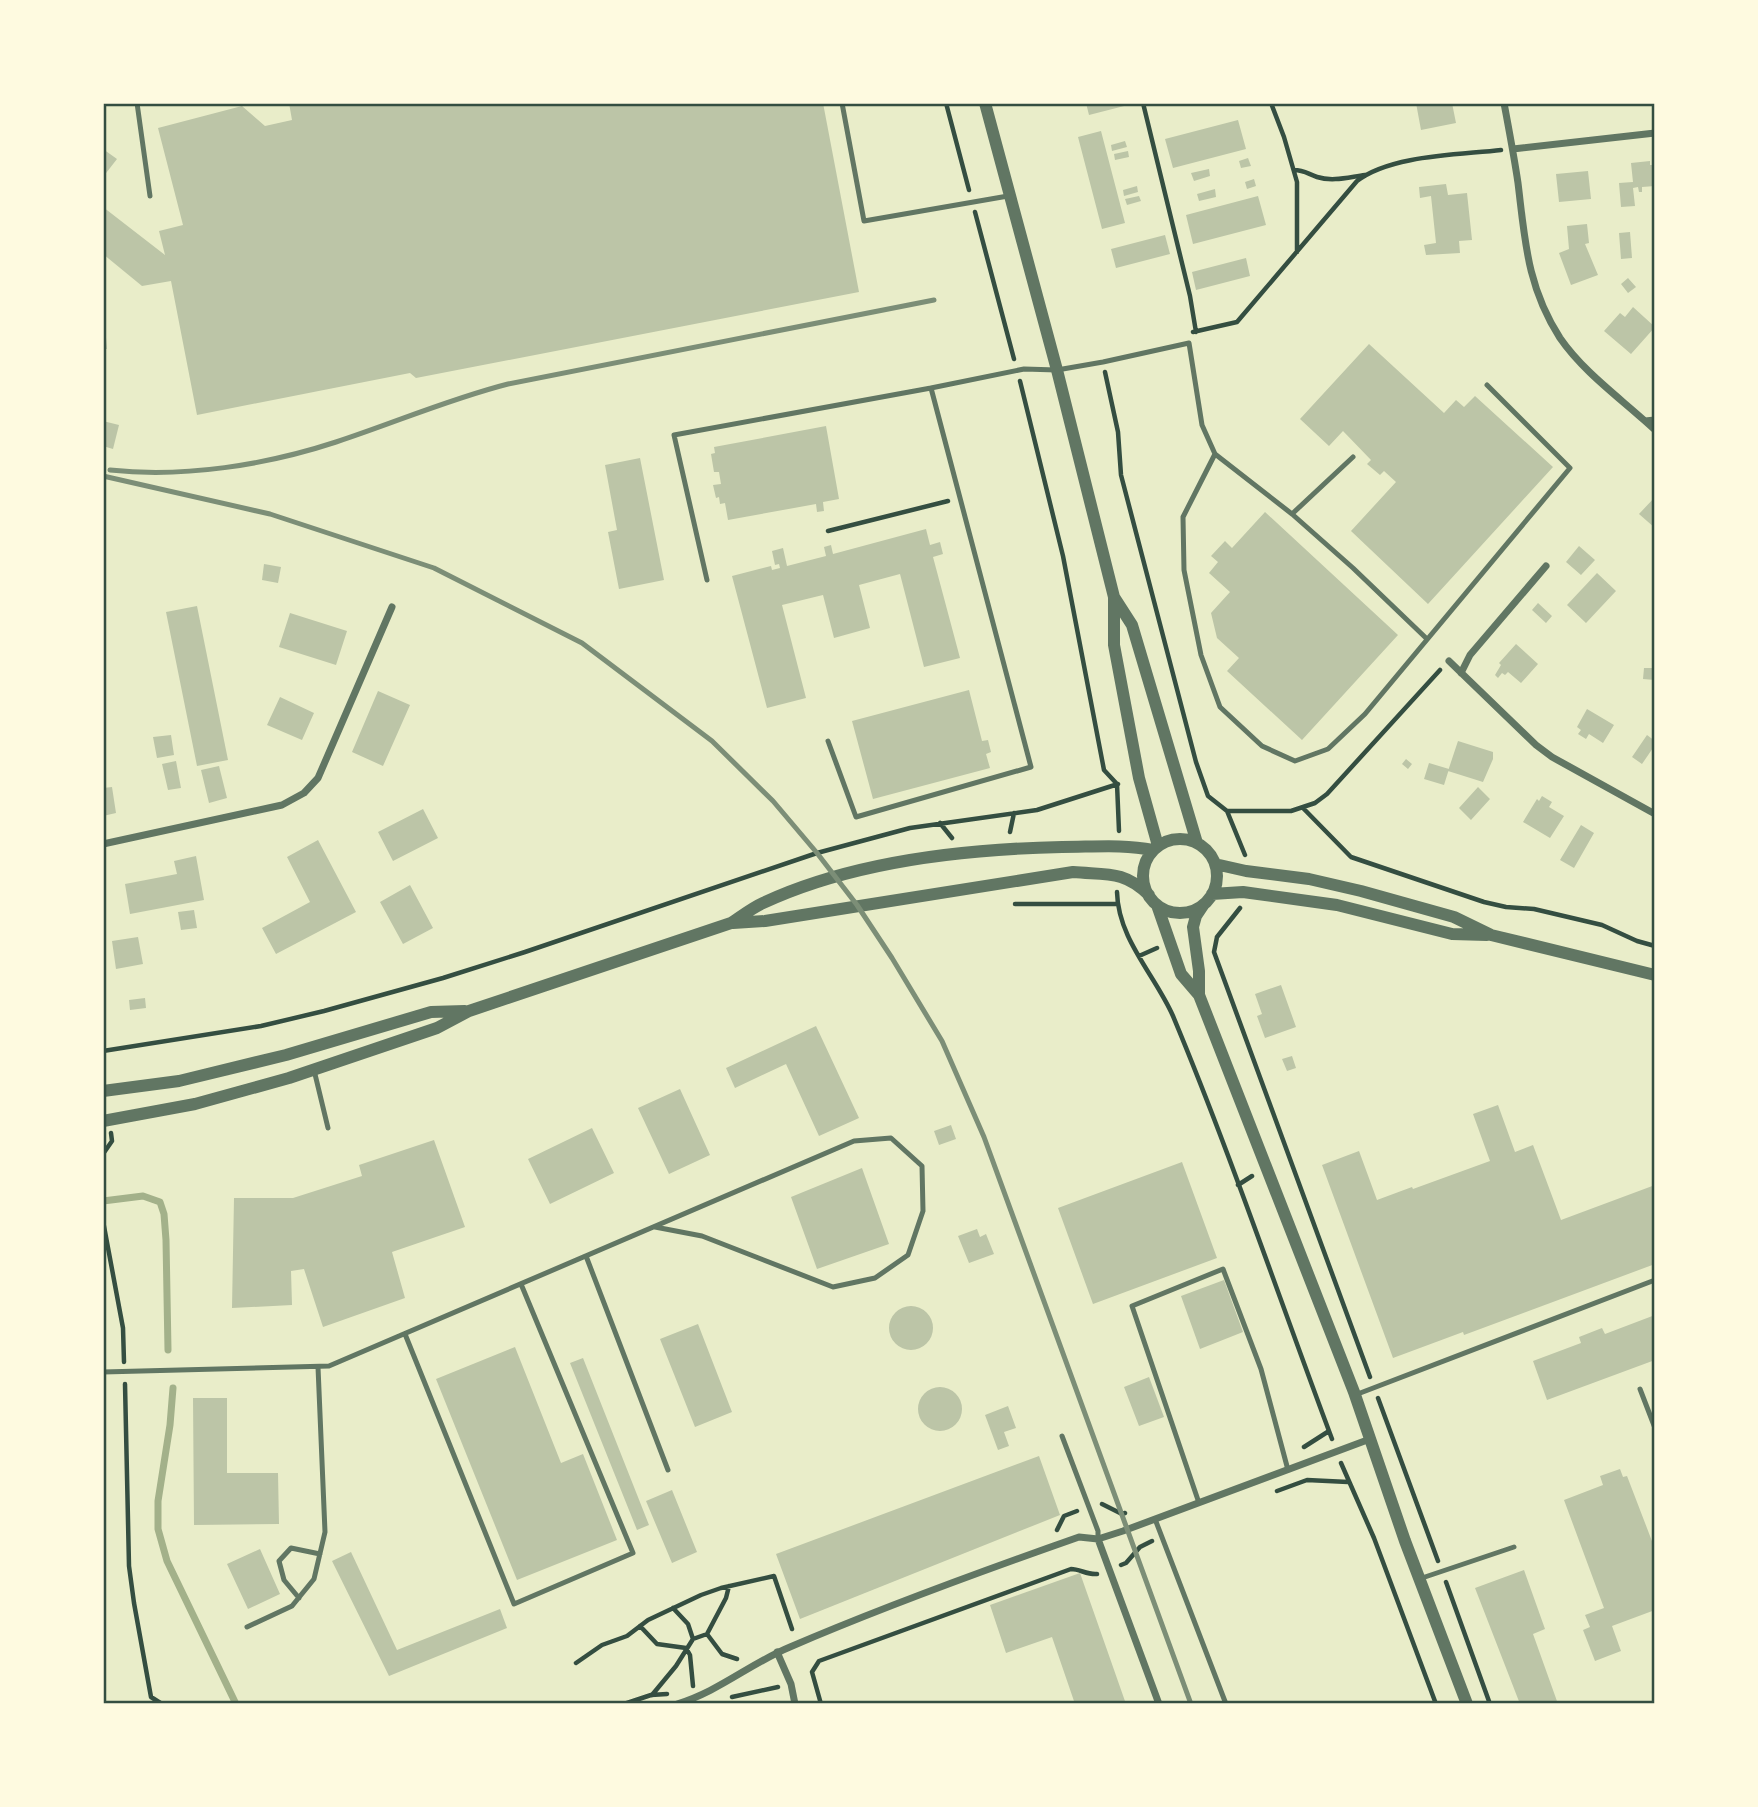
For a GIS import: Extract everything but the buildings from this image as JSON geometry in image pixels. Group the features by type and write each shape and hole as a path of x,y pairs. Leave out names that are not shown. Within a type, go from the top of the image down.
{"street":[{"path":"985,103 1057,370 1114,597 1114,645 1139,778 1156,848 1144,867 1145,886 1153,900 1181,974 1199,995 1355,1395 1419,1579 1467,1704"},
{"path":"1504,103 1513,149 1523,237 1537,290 1549,318 1578,360 1655,430"},
{"path":"1513,149 1655,133"},
{"path":"1645,421 1655,420"},
{"path":"1461,673 1470,655 1546,566"},
{"path":"1114,597 1132,625 1181,797 1197,843"},
{"path":"103,844 282,805 304,793 318,778 392,607"},
{"path":"1449,661 1536,745 1552,757 1655,814"},
{"path":"103,1121 195,1104 314,1070 437,1028 469,1011 731,923 762,903 822,880 881,866 977,852 1024,848 1156,848 1177,839 1197,843 1208,852 1215,864 1217,878 1208,899 1196,916 1193,927 1199,971 1199,995"},
{"path":"1215,864 1308,879 1361,891 1454,917 1491,935 1655,975"},
{"path":"731,923 765,921 1073,872 1124,876 1137,883 1153,900 1169,911 1181,913 1194,910 1208,899 1243,892 1337,905 1452,934 1491,935"},
{"path":"103,1091 179,1081 286,1055 431,1013 469,1011"},
{"path":"677,1704 696,1698 778,1652 867,1615 1079,1537 1098,1539 1370,1439"},
{"path":"1098,1539 1159,1704"},
{"path":"778,1652 791,1684 795,1704"}],"lane":[{"path":"137,103 150,196"},
{"path":"842,103 864,221 1010,195"},
{"path":"706,580 674,435 1017,371 1057,370 1103,362 1189,343 1202,425 1215,454 1292,514 1427,639"},
{"path":"1215,454 1183,517 1184,570 1201,654 1220,707 1262,746 1295,761 1328,749 1365,714 1570,468 1487,385"},
{"path":"828,741 856,817 1031,767 931,388"},
{"path":"1292,514 1353,457"},
{"path":"314,1070 328,1128"},
{"path":"103,1372 329,1367 854,1141 891,1138 922,1167 923,1210 908,1255 876,1278 833,1287 702,1236 655,1227"},
{"path":"586,1256 668,1470"},
{"path":"1199,1503 1132,1306 1223,1269 1261,1369 1288,1470"},
{"path":"1355,1395 1655,1280"},
{"path":"405,1334 513,1604 633,1553 521,1284"},
{"path":"247,1627 292,1606 314,1579 325,1532 318,1367"},
{"path":"1640,1389 1655,1428"},
{"path":"1062,1436 1098,1531 1098,1539"},
{"path":"1155,1519 1226,1704"},
{"path":"1419,1579 1514,1547"},
{"path":"299,1598 284,1580 279,1561 290,1548 320,1554"}],"path":[{"path":"946,103 1063,556 1104,770 1117,784 1119,829"},
{"path":"1143,103 1191,296 1196,332"},
{"path":"1271,103 1294,170 1298,203 1297,252"},
{"path":"1294,170 1304,170 1317,177 1335,179 1366,174 1399,162 1513,149"},
{"path":"1182,335 1237,322 1357,181 1366,174"},
{"path":"1103,362 1118,432 1121,475 1196,762 1208,796 1227,811 1244,849 1246,864"},
{"path":"828,531 959,498"},
{"path":"1227,811 1291,811 1303,808 1327,794 1449,661"},
{"path":"103,1051 261,1026 381,996 525,952 817,853 940,822 1037,810 1124,782"},
{"path":"1303,808 1351,857 1497,906 1534,909 1602,925 1655,946"},
{"path":"1010,832 1014,813"},
{"path":"940,822 953,839"},
{"path":"1117,895 1118,914 1164,997 1193,1066 1336,1452 1374,1538 1436,1704"},
{"path":"1015,904 1118,904"},
{"path":"1242,906 1217,937 1214,952 1490,1704"},
{"path":"1206,940 1217,937"},
{"path":"1139,956 1161,947"},
{"path":"103,1154 112,1141 111,1132"},
{"path":"103,1221 106,1251 123,1328 124,1357"},
{"path":"125,1389 129,1566 151,1697 148,1704"},
{"path":"1271,1494 1307,1480 1348,1482"},
{"path":"821,1704 812,1672 819,1661 1071,1569 1089,1574 1110,1570 1126,1563 1140,1547 1162,1536"},
{"path":"576,1663 602,1645 627,1636 640,1626 701,1595 774,1576 792,1629"},
{"path":"651,1695 676,1666 693,1639 707,1634 726,1598 729,1586"},
{"path":"673,1608 688,1624 693,1639"},
{"path":"640,1626 657,1644 686,1648 690,1654 693,1687"},
{"path":"707,1634 722,1654 737,1659"},
{"path":"725,1700 756,1690 813,1679"},
{"path":"151,1697 162,1704"}],"waterway":[{"path":"103,1201 143,1196 160,1202 166,1240 168,1350"},
{"path":"173,1388 158,1501 158,1529 167,1561 236,1704"}],"railway":[{"path":"110,470 196,471 253,463 336,442 508,384 934,300"},
{"path":"103,476 270,514 434,568 582,643 712,741 773,801 857,905 942,1041 984,1137 1191,1704"}]}
